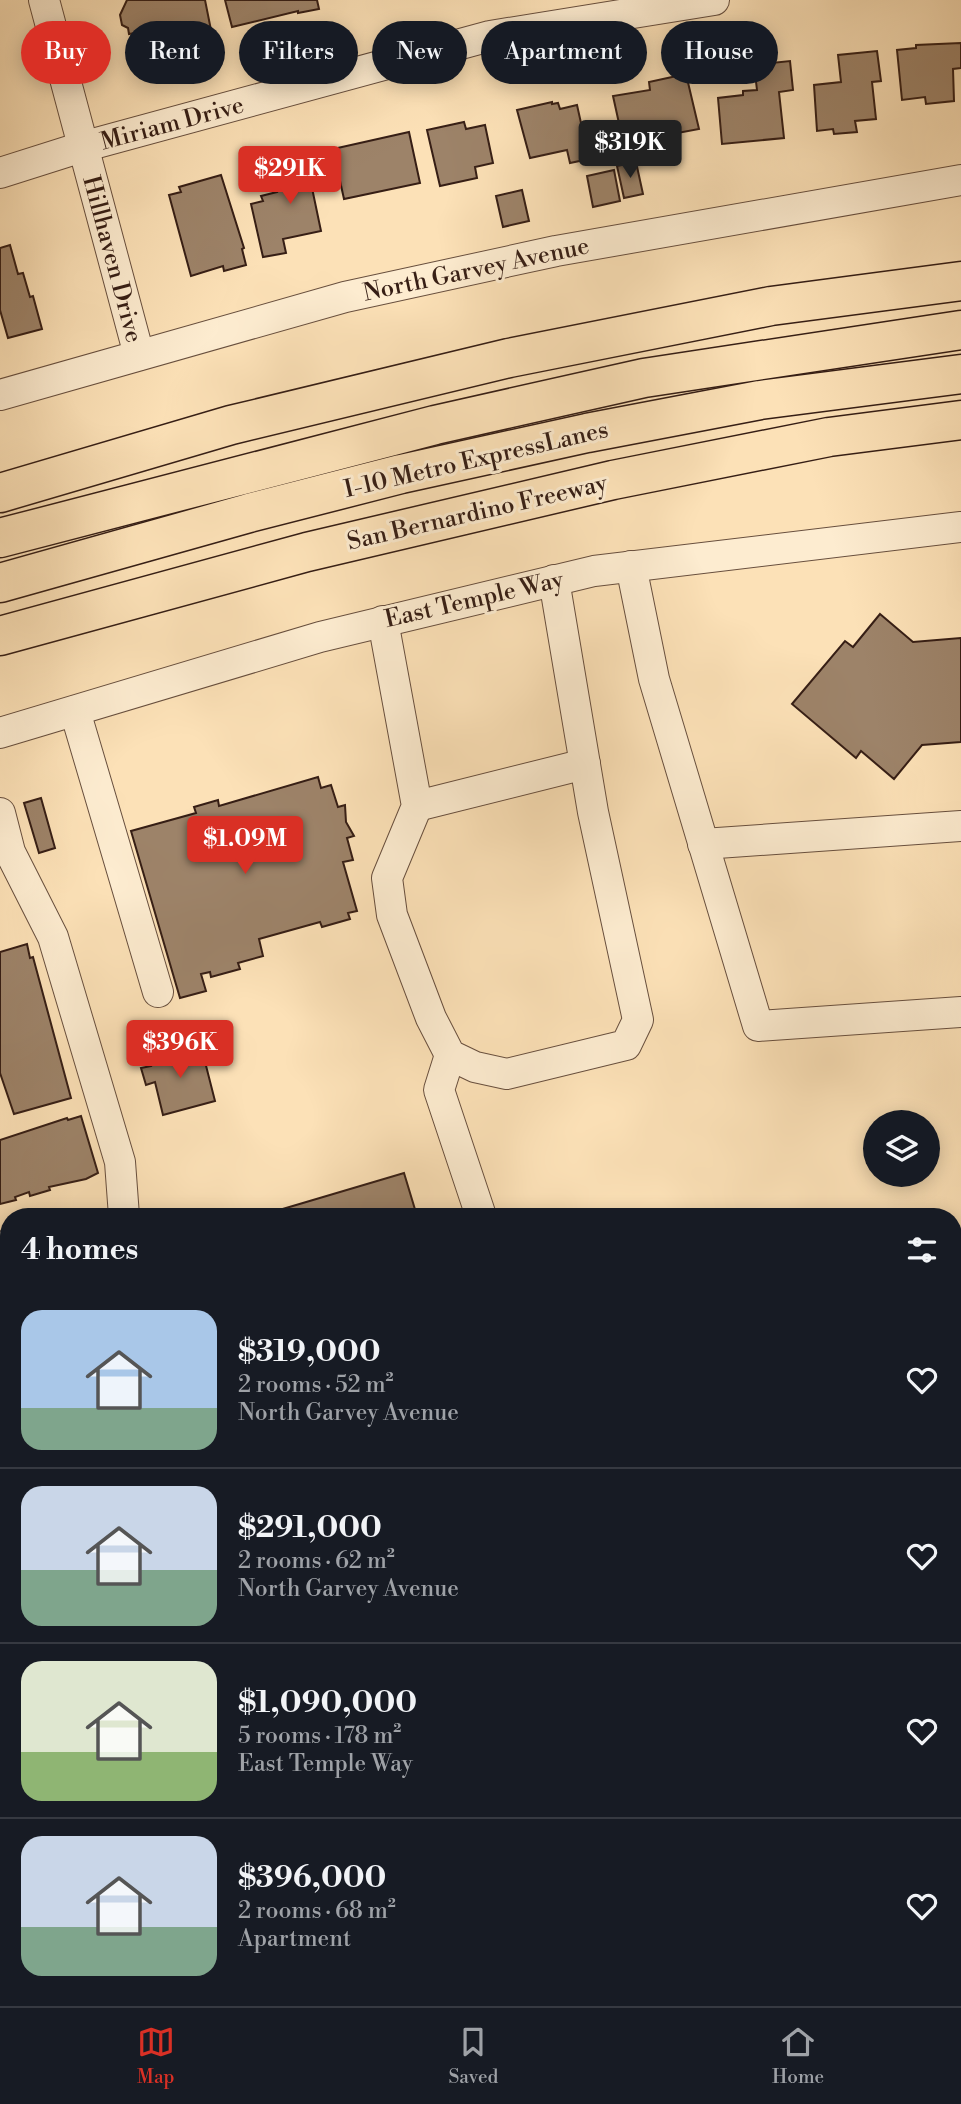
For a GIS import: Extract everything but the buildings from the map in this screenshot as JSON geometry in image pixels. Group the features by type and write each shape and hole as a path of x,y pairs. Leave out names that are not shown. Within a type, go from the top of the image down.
{"highway":[{"path":"0,493 231,425 509,358 771,306 961,281"},
{"name":"I-10 Metro ExpressLanes","path":"0,538 435,425 644,378 961,330"},
{"name":"I-10 Metro ExpressLanes","path":"0,583 274,506 401,474 534,445 697,410 961,374"},
{"name":"San Bernardino Freeway","path":"0,636 307,552 613,480 829,437 961,421"},
{"path":"829,437 961,436"}],"street":[{"name":"Hillhaven Drive","path":"44,0 139,355"},
{"name":"Miriam Drive","path":"0,173 82,147 490,36 714,0"},
{"name":"North Garvey Avenue","path":"0,395 345,297 556,251 961,180"},
{"name":"East Temple Way","path":"0,733 320,637 594,571 961,527"},
{"path":"631,566 654,679 758,1026 961,1012"},
{"path":"383,621 417,806 387,878 392,915 430,1018 450,1055 475,1068 507,1074 626,1045 638,1020 585,764 554,580"},
{"path":"75,710 158,992"},
{"path":"417,806 585,764"},
{"path":"0,813 10,852 53,937 120,1162 122,1208"},
{"path":"701,835 961,826"},
{"path":"450,1055 439,1090 478,1208"}]}
